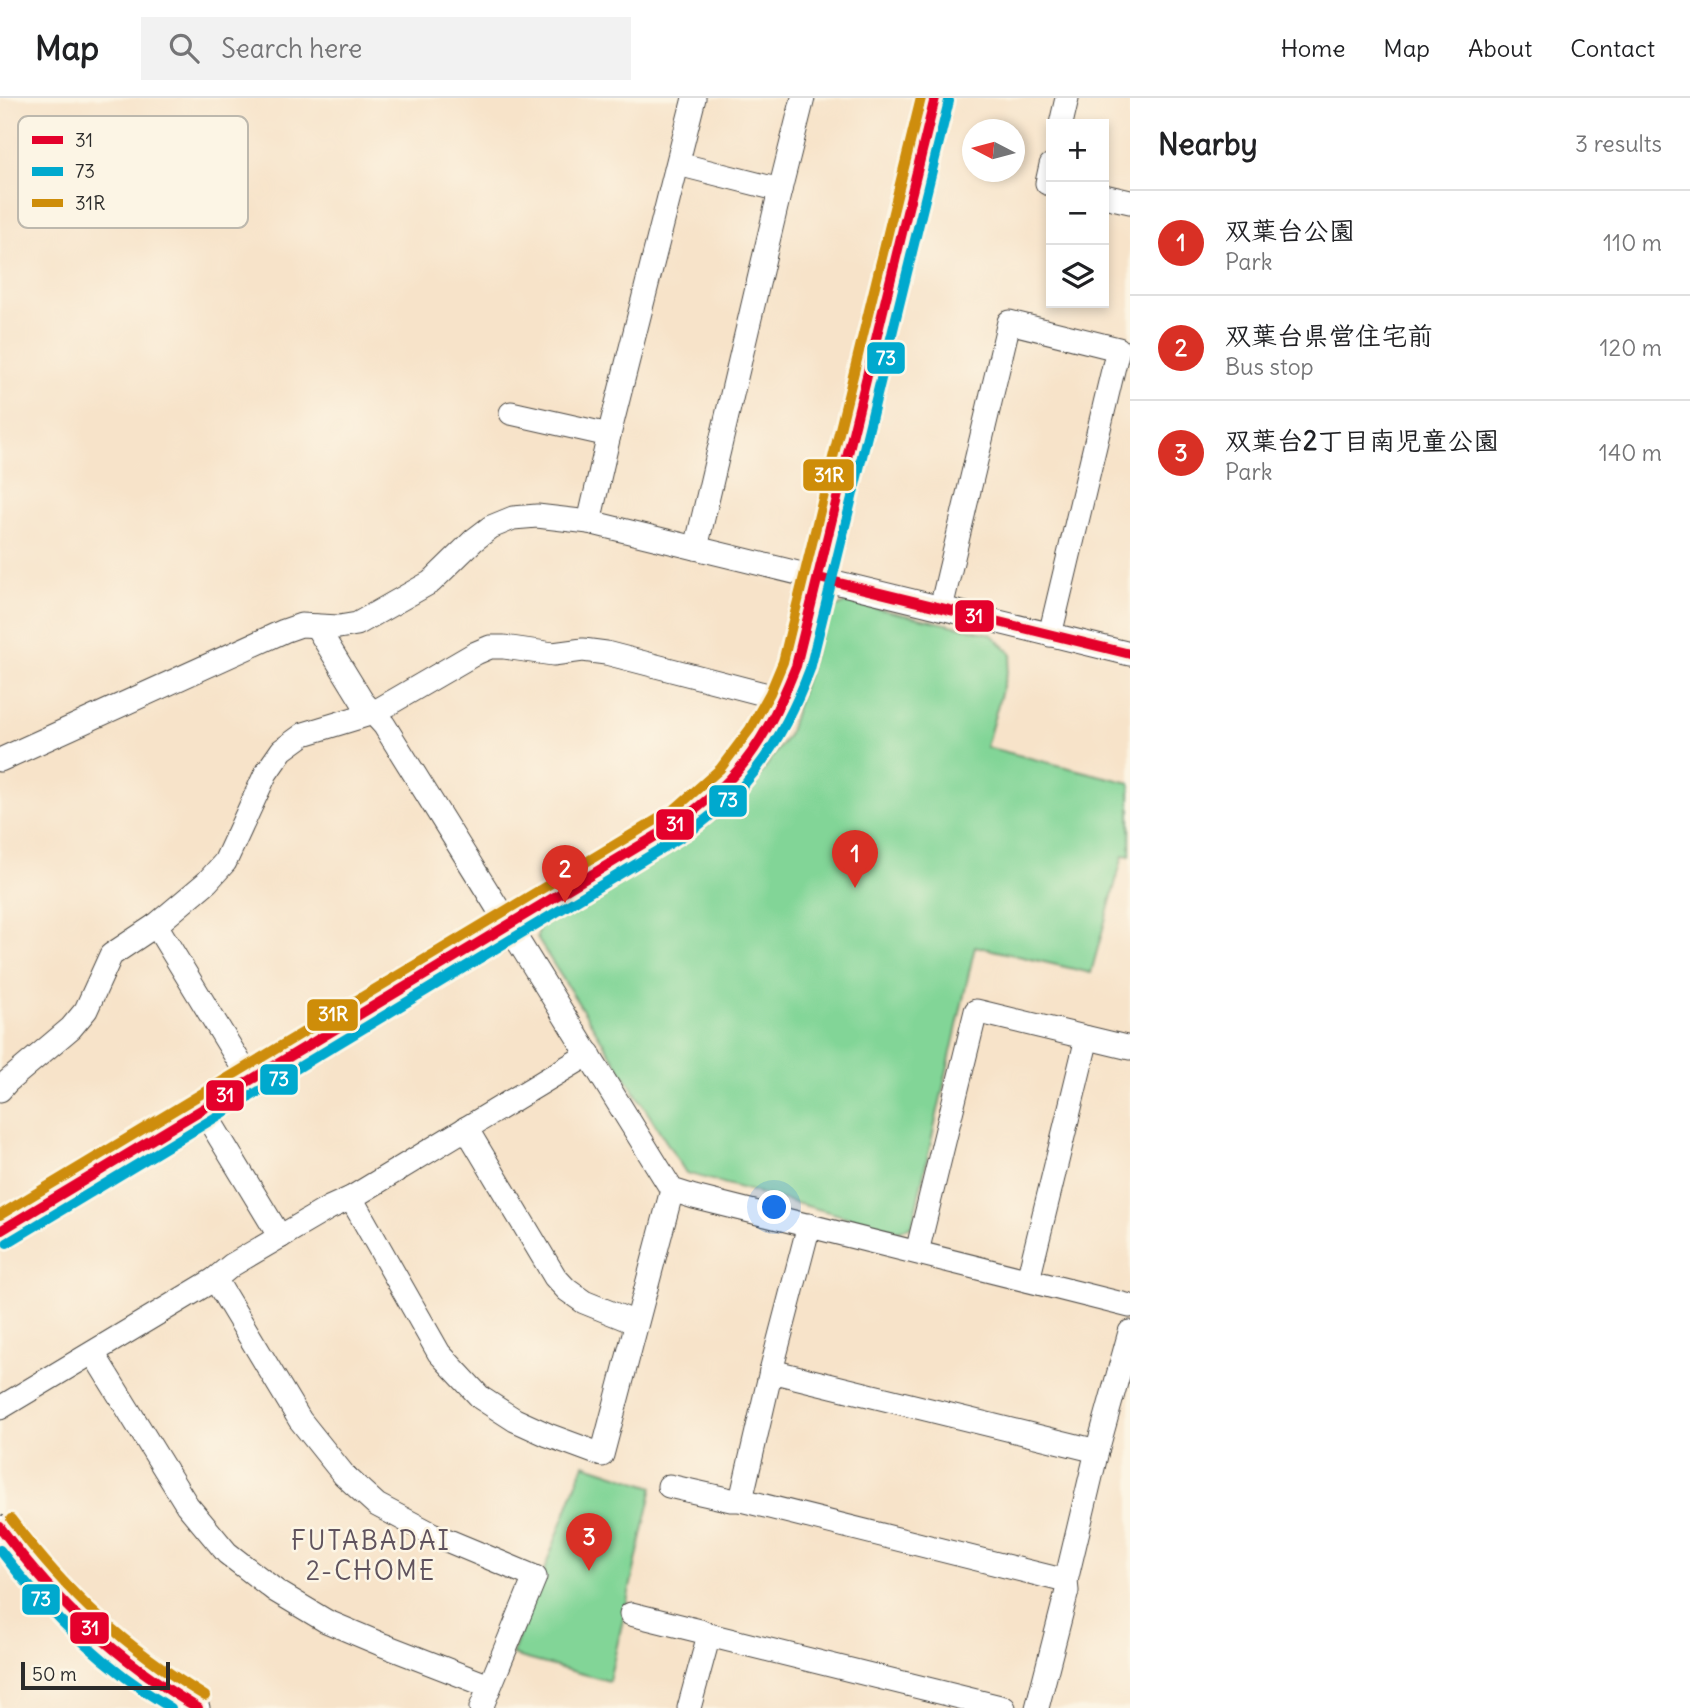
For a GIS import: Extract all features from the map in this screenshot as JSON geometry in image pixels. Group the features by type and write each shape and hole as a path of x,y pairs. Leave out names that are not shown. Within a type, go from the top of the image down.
{"street":[{"path":"589,522 694,98"},
{"path":"696,548 803,98"},
{"path":"0,1231 684,819 730,779 762,737 783,699 796,666 935,98"},
{"path":"1062,119 1067,98"},
{"path":"678,164 780,190"},
{"path":"1109,197 1130,202"},
{"path":"941,608 1009,322 1124,348 1051,635"},
{"path":"511,413 609,435"},
{"path":"0,760 284,631 301,625 357,624 431,582 474,540 491,527 513,518 537,516 589,522 1130,654"},
{"path":"316,626 362,701 384,725 671,1190 1130,1306"},
{"path":"0,1090 71,1028 86,1010 111,955 156,925 207,882 225,862 266,773 282,750 304,734 373,713 490,647 553,654 583,650 606,653 783,699"},
{"path":"156,925 251,1081"},
{"path":"917,1252 976,1011 1130,1048"},
{"path":"1028,1280 1087,1038"},
{"path":"0,1408 215,1279 232,1265 351,1198 589,1054"},
{"path":"203,1110 280,1237"},
{"path":"466,1128 555,1277 584,1302 636,1323"},
{"path":"351,1198 439,1353 481,1398 514,1420 602,1455 671,1190"},
{"path":"741,1500 809,1225"},
{"path":"215,1279 300,1420 344,1475 377,1505 432,1534 535,1577 481,1708"},
{"path":"1037,1708 1067,1591 1066,1581 1097,1451 1130,1332"},
{"path":"93,1353 187,1505 227,1553 276,1591 326,1620 489,1686"},
{"path":"771,1371 1097,1451"},
{"path":"668,1486 741,1500 1066,1581"},
{"path":"0,1527 23,1559 62,1604 101,1640 166,1690 198,1708"},
{"path":"631,1614 1004,1708"},
{"path":"690,1708 709,1635"}],"green space":[{"path":"847,602 991,634 1012,654 986,747 1130,783 1130,856 1123,855 1091,973 975,946 912,1226 898,1231 686,1173 537,938 540,921 696,833 746,795 788,735 826,612"},
{"path":"584,1464 653,1487 609,1681 512,1655"}],"transit line":[{"name":"31R","path":"0,1215 676,808 720,769 750,729 783,662 921,98"},
{"name":"31","path":"0,1231 684,819 719,790 741,767 768,726 796,666 935,98"},
{"name":"73","path":"7,1243 691,831 730,799 752,775 781,731 810,669 949,101"},
{"name":"31","path":"819,578 1130,654"},
{"name":"31R","path":"11,1519 54,1572 99,1617 148,1658 205,1696"},
{"name":"31","path":"0,1527 44,1581 90,1628 140,1670 198,1708"},
{"name":"73","path":"0,1550 37,1595 78,1637 123,1675 171,1708"}],"place":[{"name":"双葉台公園","path":"855,888"},
{"name":"双葉台県営住宅前","path":"565,903"},
{"name":"双葉台2丁目南児童公園","path":"589,1571"}],"district":[{"name":"FUTABADAI 2-CHOME","path":"371,1555"}]}
